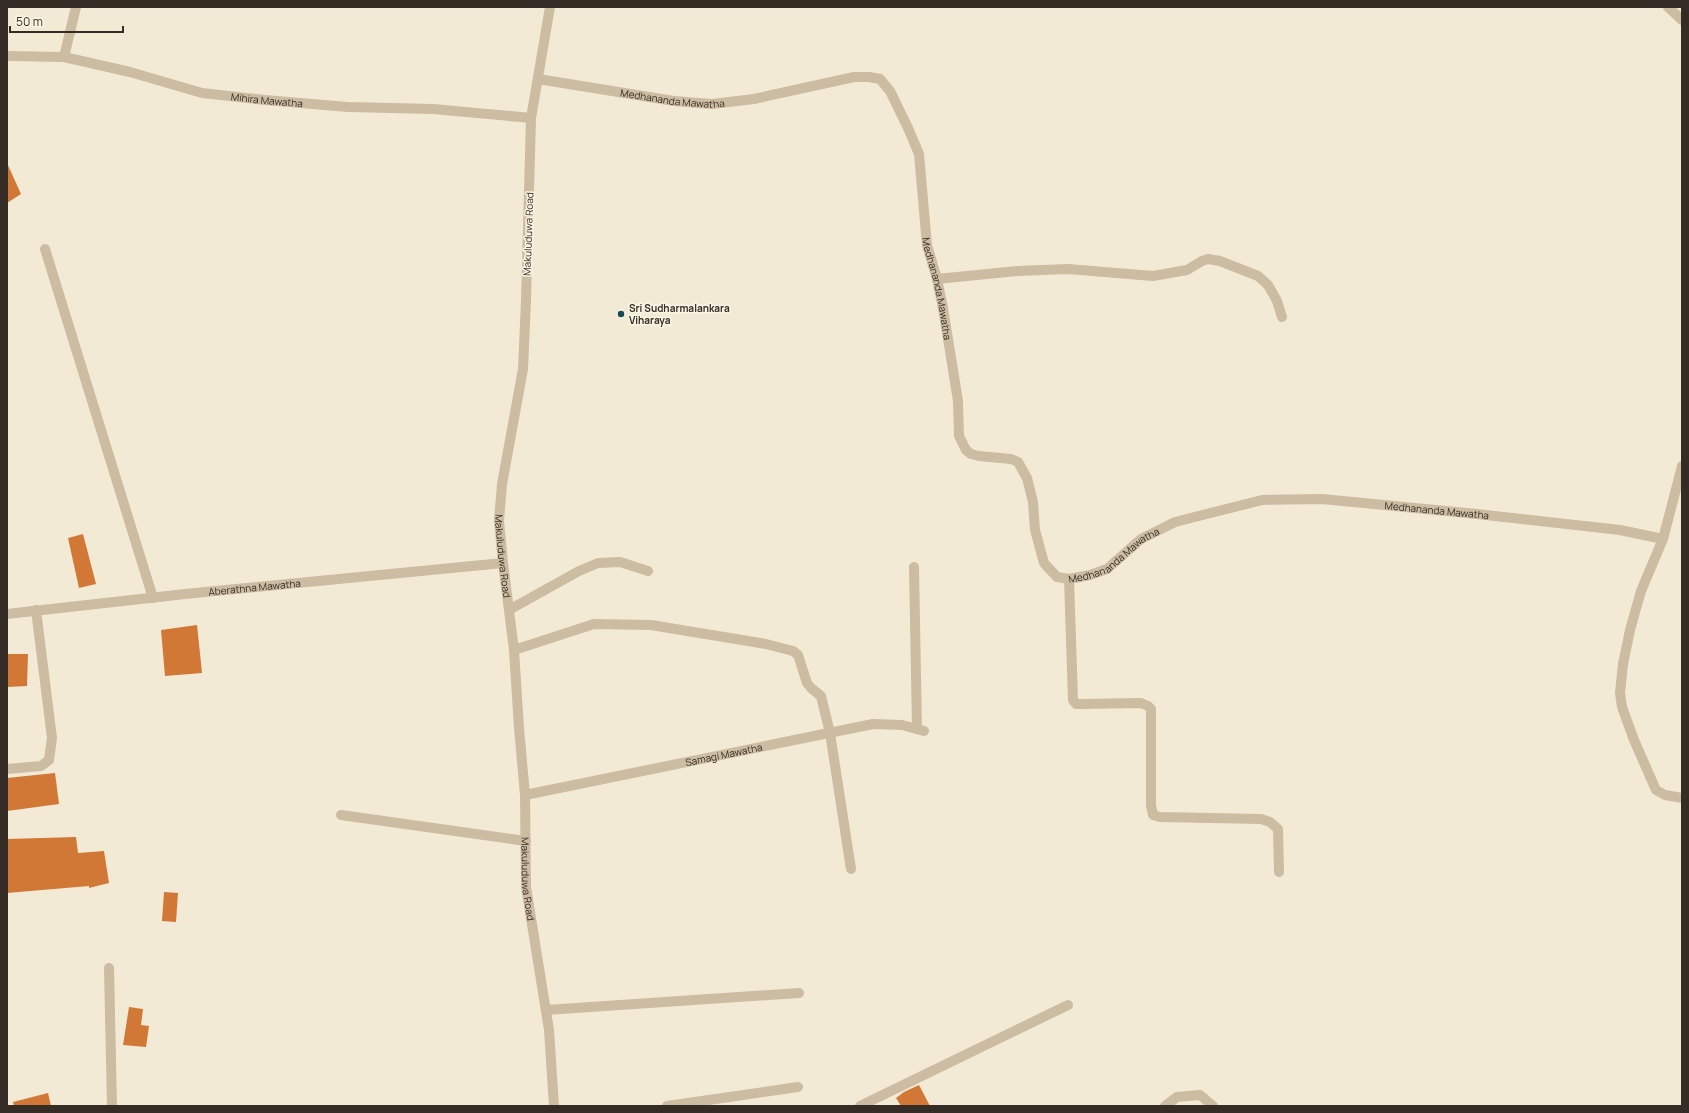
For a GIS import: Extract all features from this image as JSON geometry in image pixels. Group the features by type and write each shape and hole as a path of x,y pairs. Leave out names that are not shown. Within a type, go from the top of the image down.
{"street":[{"path":"64,57 76,7"},
{"name":"Makuluduwa Road","path":"550,7 531,118 523,369 502,484 499,521 514,650 518,728 525,795 526,887 549,1030 554,1106"},
{"path":"1668,7 1682,20"},
{"name":"Mihira Mawatha","path":"7,56 64,57 130,72 202,93 348,107 433,108 531,118"},
{"name":"Medhananda Mawatha","path":"538,79 674,101 712,104 754,99 854,77 880,79 890,91 919,154 927,245 937,279 958,401 959,436 966,450 971,454 1011,459 1018,462 1027,478 1032,502 1035,530 1044,564 1058,577 1069,579 1090,575 1107,569 1141,539 1175,522 1262,500 1322,500 1477,514 1620,530 1663,539"},
{"path":"45,249 153,598"},
{"path":"937,279 1017,271 1068,269 1153,276 1187,270 1208,259 1220,261 1258,276 1268,285 1277,301 1282,317"},
{"path":"1682,466 1663,539 1641,591 1630,630 1623,664 1620,694 1622,707 1634,740 1656,790 1665,795 1682,798"},
{"path":"509,610 598,563 620,562 648,571"},
{"name":"Aberathna Mawatha","path":"7,614 503,563"},
{"name":"Samagi Mawatha","path":"525,795 873,724 902,725 920,730 914,567"},
{"path":"1069,579 1073,700 1076,704 1141,703 1151,709 1151,805 1153,815 1160,817 1261,819 1270,822 1278,829 1279,872"},
{"path":"7,769 41,766 49,760 52,738 36,610"},
{"path":"514,650 594,624 651,625 787,649 798,655 807,683 810,688 821,696 830,733 851,869"},
{"path":"341,815 526,842"},
{"path":"110,968 112,1106"},
{"path":"546,1010 799,993"},
{"path":"860,1106 1068,1005"},
{"path":"667,1106 798,1087"},
{"path":"1165,1106 1177,1097 1200,1095 1213,1106"}],"building":[{"path":"7,163 21,194 7,203"},
{"path":"83,534 96,584 79,588 68,538"},
{"path":"197,625 202,673 165,676 161,630"},
{"path":"7,654 28,654 27,686 7,687"},
{"path":"55,773 59,804 7,811 7,778"},
{"path":"76,837 78,853 104,851 109,883 89,888 89,886 7,893 7,839"},
{"path":"164,892 178,893 176,922 162,921"},
{"path":"129,1007 143,1009 141,1025 149,1026 146,1047 123,1045"},
{"path":"919,1085 930,1106 901,1106 896,1098 904,1092"},
{"path":"48,1093 51,1106 14,1106 13,1102"}],"place":[{"name":"Sri Sudharmalankara Viharaya","path":"621,314"}]}
